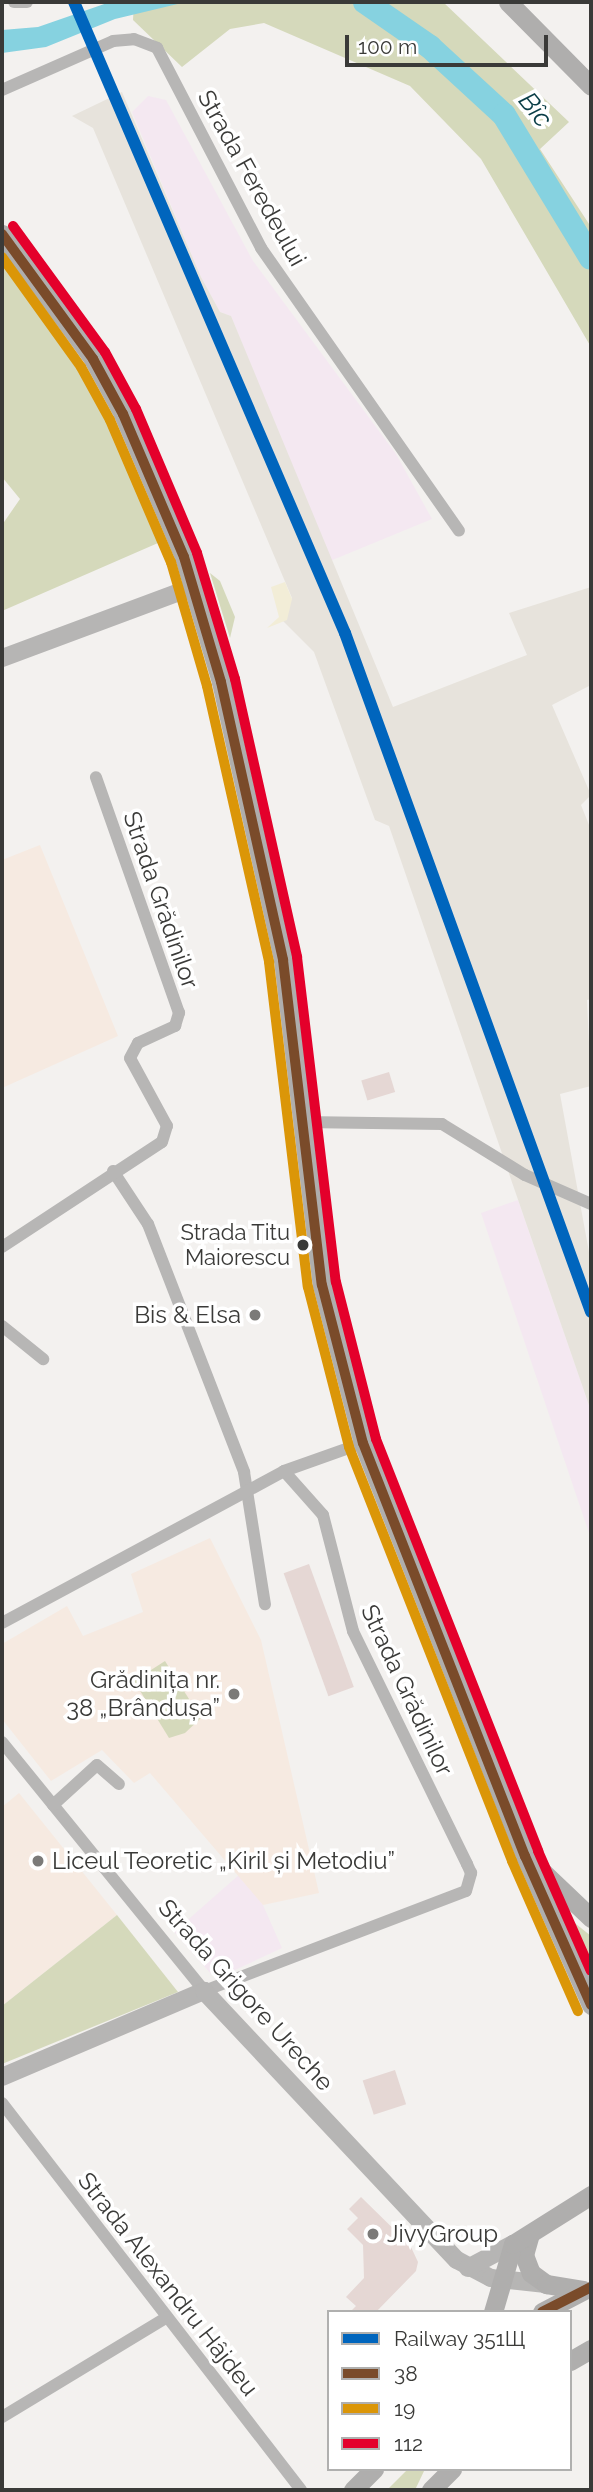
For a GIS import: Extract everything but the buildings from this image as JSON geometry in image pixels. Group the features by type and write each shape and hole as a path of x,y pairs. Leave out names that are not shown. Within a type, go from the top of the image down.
{"main road":[{"path":"508,2 591,86"},
{"path":"2,234 57,304 123,414 193,587 221,682 283,960 322,1284 363,1443 525,1856 591,2005"},
{"path":"525,1856 591,1918"},
{"path":"493,2310 499,2280 513,2244 591,2195"},
{"path":"530,2234 525,2265 546,2284 587,2289"},
{"path":"551,2308 587,2289"},
{"path":"572,2345 591,2349"},
{"path":"572,2351 591,2349"},
{"path":"572,2360 591,2349"},
{"path":"353,2490 371,2471"},
{"path":"429,2490 435,2471"},
{"path":"429,2490 450,2471"}],"street":[{"path":"14,2 26,2"},
{"name":"Strada Feredeului","path":"2,90 113,41 134,39 157,48 261,248 459,531"},
{"path":"2,658 193,587"},
{"name":"Strada Grădinilor","path":"96,777 179,1013 175,1026 138,1044 130,1058 167,1126 162,1142 113,1171"},
{"path":"303,1122 442,1124 525,1175 591,1204"},
{"path":"2,1247 113,1171 148,1224 244,1472 265,1604"},
{"path":"2,1326 43,1359"},
{"path":"2,1623 284,1471 363,1443"},
{"name":"Strada Grădinilor","path":"204,1991 466,1891 471,1873 353,1631 323,1515 284,1471"},
{"name":"Strada Grigore Ureche","path":"2,1742 204,1991 468,2268 499,2280 546,2284"},
{"path":"53,1805 97,1765 119,1784"},
{"path":"2,2077 204,1991"},
{"name":"Strada Alexandru Hâjdeu","path":"2,2103 301,2490"},
{"path":"468,2268 513,2244"},
{"path":"2,2417 167,2317"}],"shaded area":[{"path":"122,92 201,277 220,312 231,316 393,707 527,655 509,613 591,587 591,685 552,705 591,795 581,805 591,830 591,999 587,1000 591,1086 560,1094 591,1263 591,1411 389,826 375,820 314,652 283,621 292,598 93,128 72,116"},
{"path":"148,96 166,100 253,261 396,454 432,519 330,561 231,316 220,312 201,277 132,112"},
{"path":"40,845 118,1036 2,1088 2,860"},
{"path":"518,1200 591,1411 591,1539 481,1213"},
{"path":"210,1538 261,1640 319,1893 263,1905 150,1773 134,1783 102,1750 51,1781 2,1719 2,1644 67,1606 83,1636 143,1612 131,1574"},
{"name":"Liceul Teoretic „Kiril și Metodiu”","path":"19,1793 117,1915 2,2006 2,1807"},
{"path":"240,1874 263,1905 282,1948 222,1976 211,1974 174,1932"}],"green space":[{"path":"134,2 443,2 569,122 540,149 591,227 591,347 481,159 410,86 264,23 230,29 182,67 133,20"},
{"path":"2,258 90,389 142,494 158,543 2,611 2,525 20,499 2,477"},
{"path":"210,573 220,581 235,617 230,638"},
{"path":"165,1661 201,1718 185,1733 169,1738 134,1681"},
{"path":"561,1912 591,1936 591,1981"},
{"path":"117,1915 178,1992 2,2064 2,2006"},
{"path":"406,2471 424,2471 415,2490 387,2490"}],"sand":[{"path":"285,582 292,599 287,620 267,628 279,617 271,587"}],"water":[{"path":"110,2 186,2 115,19 46,47 2,53 2,30 38,27"}],"waterway":[{"name":"Bîc","path":"365,2 430,47 504,115 591,258"}],"rail line":[{"name":"351Щ","path":"74,2 345,633 591,1312"}],"transit line":[{"name":"112","path":"13,226 105,352 136,409 197,553 235,679 297,957 336,1282 376,1439 538,1851 591,1971"},
{"name":"38","path":"2,234 93,359 123,414 184,557 221,682 283,960 322,1285 363,1443 525,1856 591,2005"},
{"name":"19","path":"2,257 81,367 110,420 171,562 207,686 269,962 308,1287 349,1447 512,1861 578,2011"},
{"name":"38","path":"546,2310 591,2287"}],"place":[{"name":"Strada Titu Maiorescu","path":"303,1245"},
{"name":"Bis & Elsa","path":"255,1315"},
{"name":"Grădinița nr. 38 „Brândușa”","path":"234,1694"},
{"name":"Liceul Teoretic „Kiril și Metodiu”","path":"38,1861"},
{"name":"JivyGroup","path":"373,2234"}]}
